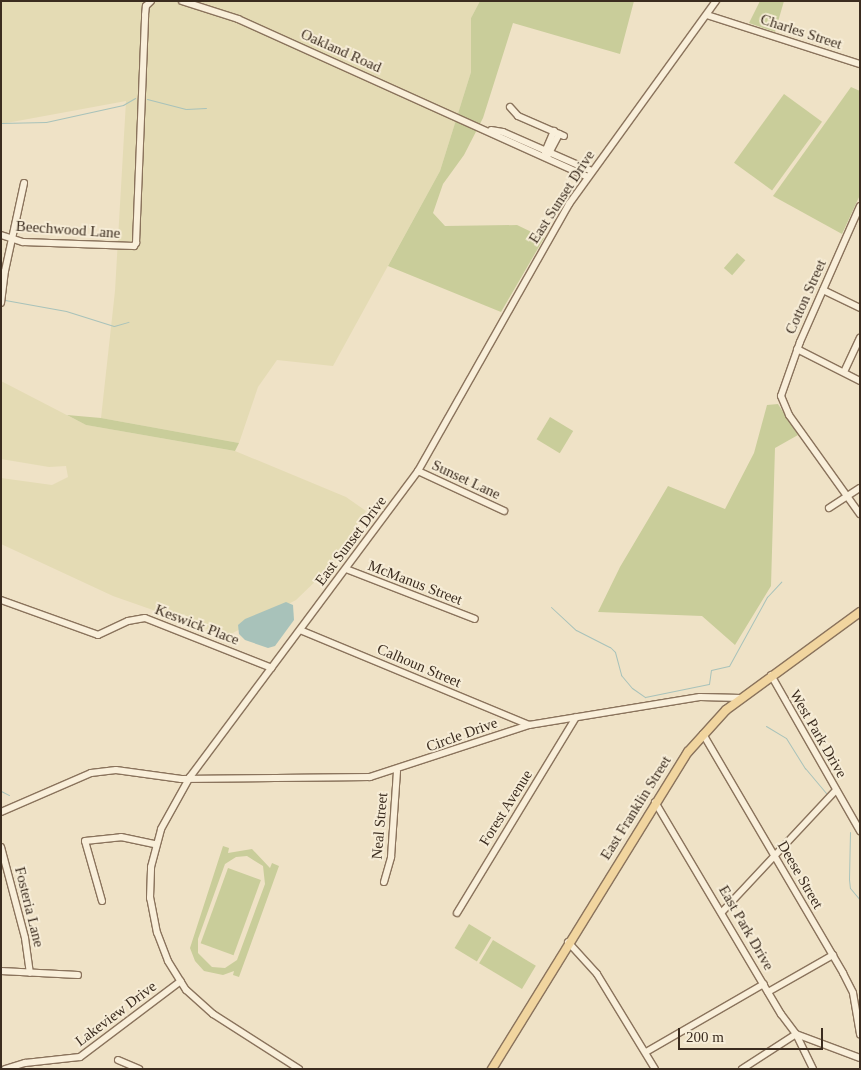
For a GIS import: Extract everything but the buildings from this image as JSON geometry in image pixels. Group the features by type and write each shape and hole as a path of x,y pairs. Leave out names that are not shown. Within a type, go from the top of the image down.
{"main road":[{"name":"East Franklin Street","path":"492,1069 655,802 703,734 741,698 860,612"}],"street":[{"name":"Beechwood Lane","path":"1,236 12,240 134,246 137,238 145,15 146,6 151,1"},
{"name":"Oakland Road","path":"182,1 238,19 489,130 546,158 590,174"},
{"name":"East Sunset Drive","path":"299,1069 214,1014 181,981 162,950 152,912 150,880 155,844 167,816 190,777 418,471 549,237 590,174 716,1"},
{"name":"Charles Street","path":"707,15 860,64"},
{"path":"510,107 518,116 559,134 548,151 546,158"},
{"name":"Oakland Road","path":"489,130 503,132 548,151 590,174"},
{"path":"1,303 24,183"},
{"name":"Cotton Street","path":"847,496 782,401 782,389 797,349 860,206"},
{"path":"823,290 860,308"},
{"path":"844,372 860,338"},
{"path":"797,349 860,381"},
{"name":"Sunset Lane","path":"418,471 504,510"},
{"path":"829,508 860,488"},
{"path":"847,496 860,514"},
{"name":"McManus Street","path":"346,570 475,619"},
{"name":"Keswick Place","path":"1,600 98,635 128,621 145,618 272,668"},
{"name":"Calhoun Street","path":"300,630 529,725"},
{"name":"West Park Drive","path":"771,676 860,831"},
{"name":"Circle Drive","path":"1,812 91,773 116,770 190,777 357,778 397,771 529,725 700,697 741,698"},
{"name":"Forest Avenue","path":"457,914 576,717"},
{"name":"Deese Street","path":"703,734 833,955 853,994 860,1034"},
{"name":"Neal Street","path":"384,882 390,857 397,771"},
{"path":"722,912 836,790"},
{"name":"East Park Drive","path":"655,802 768,992 796,1034 813,1069"},
{"path":"102,901 85,841 121,837 155,844"},
{"name":"Fosteria Lane","path":"1,847 28,953 30,973"},
{"path":"568,942 598,974 646,1052 654,1069"},
{"path":"768,992 833,955"},
{"path":"1,971 78,975"},
{"name":"Lakeview Drive","path":"5,1069 26,1063 80,1057 181,981"},
{"path":"646,1052 764,984"},
{"path":"742,1069 796,1034 860,1058"},
{"path":"118,1060 139,1069"}],"shaded area":[{"path":"1,1 480,1 471,18 471,72 440,171 333,366 277,360 258,387 239,443 101,418 115,291 126,101 1,124"},
{"path":"1,381 86,425 235,451 346,497 366,511 325,572 296,600 227,636 113,596 1,544 1,478 52,485 68,477 66,466 49,467 1,459"}],"green space":[{"path":"480,1 634,1 620,54 513,23 483,118 464,155 443,184 433,213 445,226 517,225 544,238 501,312 388,266 440,171 471,72 471,18"},
{"path":"760,1 784,1 775,32 749,23"},
{"path":"851,87 860,91 860,195 842,234 773,196"},
{"path":"784,94 822,122 772,190 734,163"},
{"path":"737,253 745,260 732,275 724,268"},
{"path":"778,404 798,435 775,448 771,586 735,645 702,616 598,612 620,567 668,486 725,509 754,453 767,405"},
{"path":"67,415 101,418 239,443 235,451 86,425"},
{"path":"550,417 573,431 560,453 537,439"},
{"path":"223,846 229,848 228,853 252,849 270,868 272,863 279,866 239,977 233,975 234,971 223,975 204,971 195,961 190,948","holes":["247,856 263,866 265,884 237,960 225,968 212,967 198,953 198,939 225,864 236,857"]},
{"path":"228,868 261,880 234,955 201,943"},
{"path":"469,924 491,937 477,961 455,948"},
{"path":"493,940 536,966 522,989 479,963"}],"water":[{"path":"286,602 293,605 294,620 275,646 268,648 245,640 239,634 238,625 245,619"}],"waterway":[{"path":"1,123 46,122 123,105 135,98"},
{"path":"147,99 186,109 206,108"},
{"path":"5,300 66,311 114,326 128,322"},
{"path":"551,607 576,630 610,647 615,652 621,675 632,688 645,697 709,684 711,670 729,666 767,597 781,582"},
{"path":"766,726 786,738 805,768 826,793"},
{"path":"1,791 9,795"},
{"path":"850,832 850,888 860,900"}]}
